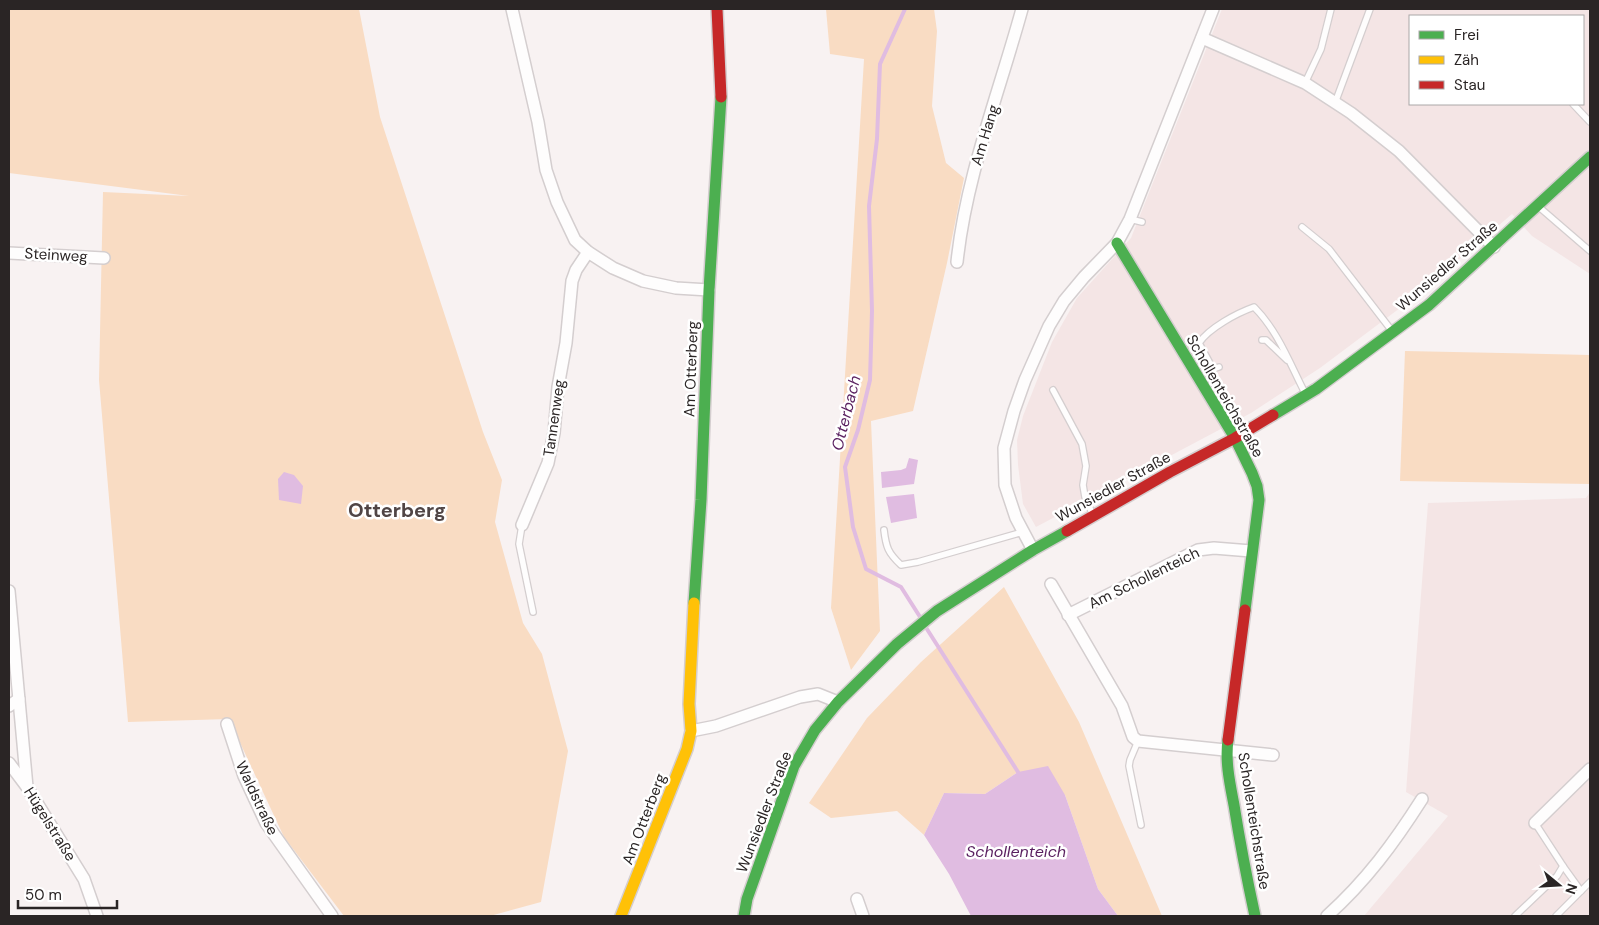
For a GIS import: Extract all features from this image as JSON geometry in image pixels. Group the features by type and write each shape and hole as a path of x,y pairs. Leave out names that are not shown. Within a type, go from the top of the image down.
{"street":[{"path":"512,9 538,122 546,170 557,202 575,240 588,252 614,268 643,281 676,288 709,290"},
{"name":"Am Otterberg","path":"621,916 687,749 691,731 689,704 690,670 701,500 709,290 721,94 717,9"},
{"name":"Am Hang","path":"957,262 959,239 972,178 1022,9"},
{"path":"1033,550 1016,518 1005,485 1004,448 1014,411 1025,380 1049,326 1064,301 1084,277 1118,243 1130,219 1213,9"},
{"path":"1202,38 1305,83 1335,103 1399,150 1494,247"},
{"name":"Wunsiedler Straße","path":"744,916 748,899 794,766 816,730 838,702 897,644 937,611 1033,550 1170,472 1235,438 1306,395 1430,305 1590,157"},
{"name":"Schollenteichstraße","path":"1118,243 1235,438 1257,486 1259,500 1227,750 1229,776 1242,857 1255,916"},
{"name":"Tannenweg","path":"522,525 550,453 554,433 558,387 566,343 572,281 576,270 588,252"},
{"name":"Steinweg","path":"9,253 104,258"},
{"name":"Am Schollenteich","path":"1068,615 1198,550 1214,548 1251,551"},
{"path":"1051,584 1122,706 1133,737 1138,741 1273,755"},
{"path":"9,591 27,787"},
{"path":"691,731 716,726 800,698 818,694 838,702"},
{"path":"9,706 19,699"},
{"name":"Waldstraße","path":"227,724 244,776 266,823 332,916"},
{"name":"Hügelstraße","path":"9,763 27,787 84,879 97,916"},
{"path":"1535,823 1590,770"},
{"path":"1327,916 1350,895 1394,844 1422,799"},
{"path":"857,899 863,916"}],"lane":[{"path":"1305,83 1321,49 1331,9"},
{"path":"1335,103 1370,9"},
{"path":"1574,105 1590,122"},
{"path":"1538,206 1590,252"},
{"path":"1130,219 1142,222"},
{"path":"1302,227 1328,249 1392,332"},
{"path":"1219,367 1213,369 1199,343 1204,335 1242,311 1254,307 1276,334 1306,395"},
{"path":"1262,340 1266,340 1290,363"},
{"path":"1053,390 1082,444 1086,466 1082,485 1093,515"},
{"name":"Tannenweg","path":"522,525 519,544 533,612"},
{"path":"884,530 885,542 890,555 901,565 918,562 1023,532"},
{"path":"1138,741 1129,766 1141,826"},
{"path":"1535,823 1582,891"},
{"path":"1515,916 1556,876 1563,866"},
{"path":"1556,916 1590,882"}],"shaded area":[{"path":"9,9 359,9 380,117 483,432 502,480 495,522 523,623 542,654 568,751 541,902 490,916 344,916 284,837 229,719 128,722 99,380 103,192 189,196 9,173"},
{"path":"826,9 934,9 937,31 932,106 946,163 964,178 947,263 913,411 871,421 880,631 851,670 831,608 864,59 830,54"},
{"path":"1222,9 1590,9 1590,274 1532,236 1512,214 1420,293 1320,368 1251,413 1036,527 1023,504 1017,440 1023,416 1052,342 1077,298 1131,238"},
{"path":"1405,351 1590,355 1590,484 1400,481"},
{"path":"1590,492 1590,916 1364,916 1448,816 1406,792 1428,503 1586,498"},
{"path":"1004,587 1079,722 1162,916 1118,916 1098,889 1065,795 1018,772 985,794 944,793 924,835 897,811 831,818 809,803 867,718 921,662"}],"water":[{"path":"909,458 918,460 914,484 882,488 881,472 906,468"},
{"path":"284,472 294,475 303,486 301,504 279,500 278,479"},
{"path":"914,494 917,518 891,523 886,497"},
{"name":"Schollenteich","path":"1048,766 1065,795 1098,889 1118,916 971,916 949,874 924,835 944,793 985,794 1018,772"}],"waterway":[{"name":"Otterbach","path":"905,9 880,64 877,139 869,206 872,311 870,380 858,430 845,467 853,527 866,569 901,587 922,620"},
{"name":"Otterbach","path":"925,626 1018,772"}],"traffic: fast":[{"path":"694,603 701,500 709,290 721,97"},
{"path":"1273,415 1316,389 1429,305 1590,157"},
{"path":"1117,243 1235,438 1257,486 1259,500 1245,610"},
{"path":"744,916 747,899 794,766 815,730 838,702 897,644 937,611 1033,550 1067,531"},
{"path":"1228,740 1227,756 1230,781 1255,916"}],"traffic: slow":[{"path":"621,916 687,749 691,731 689,704 694,603"}],"traffic: jam":[{"path":"717,9 721,97"},
{"path":"1067,531 1273,415"},
{"path":"1228,740 1245,610"}],"district":[{"name":"Otterberg","path":"397,510"}]}
